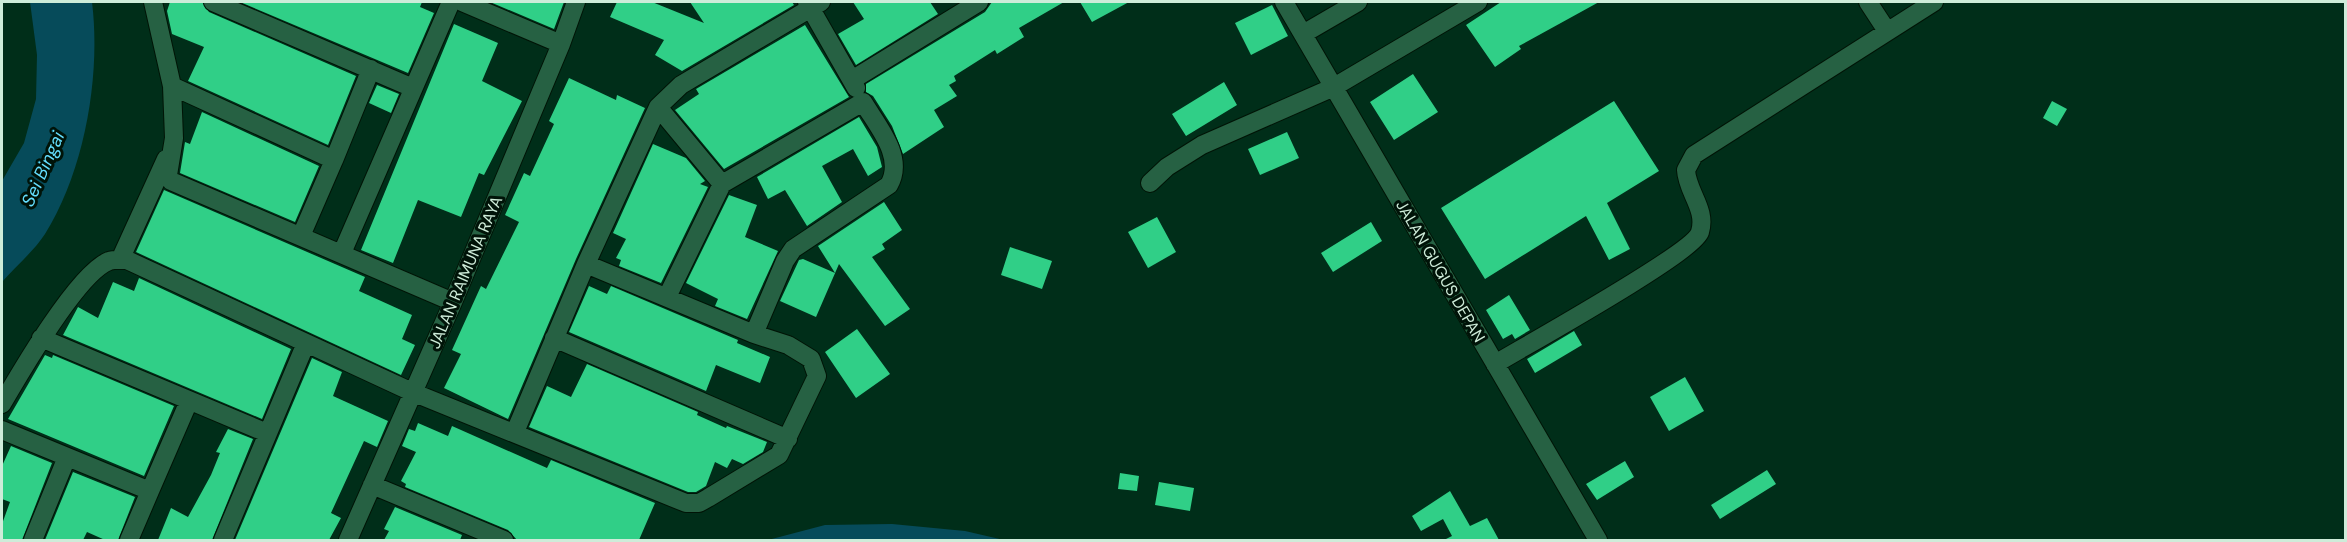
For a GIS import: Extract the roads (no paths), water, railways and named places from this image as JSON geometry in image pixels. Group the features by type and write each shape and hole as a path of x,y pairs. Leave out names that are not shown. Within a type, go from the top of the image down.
{"street":[{"path":"153,2 172,87 174,138 168,175 171,182 453,302"},
{"path":"213,2 413,88"},
{"path":"342,253 451,2"},
{"path":"462,2 561,44"},
{"name":"JALAN RAIMUNA RAYA","path":"348,540 453,302 561,44 576,2"},
{"path":"852,80 979,2"},
{"name":"JALAN GUGUS DEPAN","path":"1284,2 1598,540"},
{"path":"1303,34 1358,2"},
{"path":"1150,183 1167,167 1202,145 1334,87 1478,2"},
{"path":"1868,2 1887,31"},
{"path":"1496,364 1697,239 1701,220 1700,210 1687,176 1690,160 1740,124 1934,2"},
{"path":"515,432 586,264 658,107 681,85 813,4 863,102 886,140 896,164 895,174 882,191 816,231 793,249 785,261 754,334"},
{"path":"301,236 371,69"},
{"path":"172,87 334,160"},
{"path":"667,297 722,184 863,102"},
{"path":"658,107 722,184"},
{"path":"120,260 171,150"},
{"path":"2,404 42,338 98,269 109,261 128,260 412,392 686,503 699,503 779,455 817,376 816,367 802,352 586,264"},
{"path":"42,338 267,433"},
{"path":"554,338 788,440"},
{"path":"223,540 306,343"},
{"path":"129,540 189,401"},
{"path":"2,430 150,491"},
{"path":"33,540 67,457"},
{"path":"372,485 470,534 504,540"}],"water":[{"name":"Sei Bingai","path":"30,2 92,2 94,60 92,91 80,152 59,209 41,240 2,282 2,181 24,143 36,99 37,55"},
{"path":"892,524 965,531 1004,540 768,540 825,525"}]}
